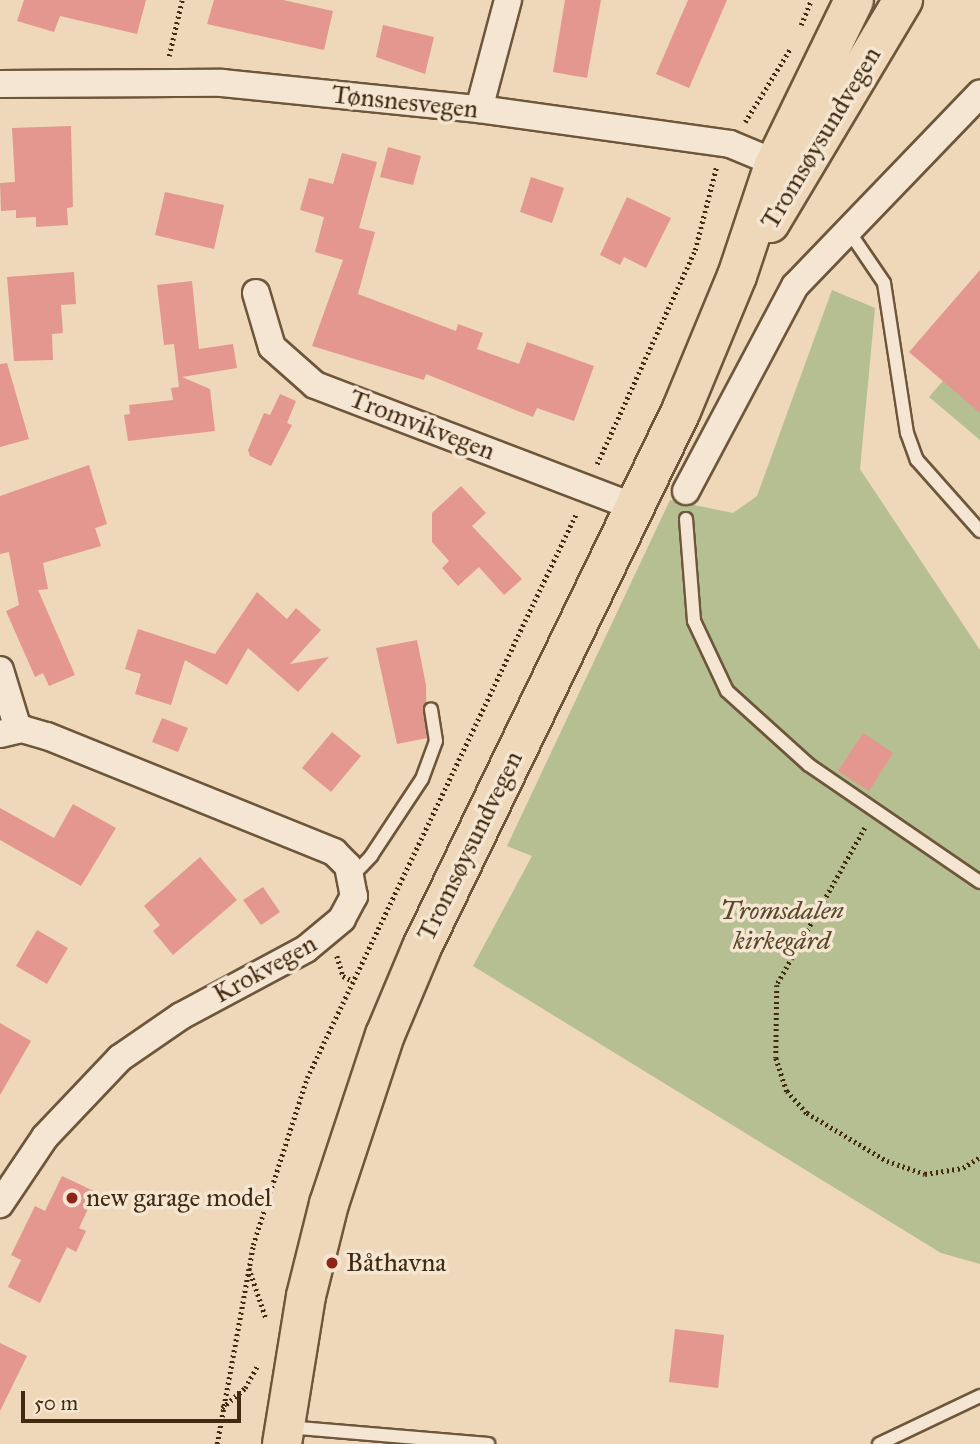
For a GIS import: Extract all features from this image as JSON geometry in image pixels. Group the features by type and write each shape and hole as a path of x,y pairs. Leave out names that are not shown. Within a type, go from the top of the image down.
{"highway":[{"name":"Tromsøysundvegen","path":"283,1436 306,1296 329,1204 385,1035 422,947 635,507 788,168 854,0"},
{"name":"Tromsøysundvegen","path":"788,168 903,0"}],"street":[{"path":"479,109 508,0"},
{"name":"Tønsnesvegen","path":"0,84 222,83 479,109 730,144 788,168"},
{"path":"686,497 795,286 980,94"},
{"name":"Tromvikvegen","path":"256,293 272,347 303,377 635,507"},
{"path":"0,670 9,731 334,852 352,876"},
{"name":"Krokvegen","path":"0,1203 45,1138 120,1058 181,1016 330,932 353,902 352,876"}],"lane":[{"path":"848,230 884,283 907,433 917,460 980,531"},
{"path":"686,519 694,621 727,691 770,733 874,813 980,882"},
{"path":"352,876 371,856 422,779 436,741 432,709"},
{"path":"879,1444 980,1396"},
{"path":"283,1436 488,1444"}],"path":[{"path":"162,84 182,0"},
{"path":"217,1444 248,1267 289,1127 321,1045 587,487 695,250 714,174 797,38 811,0"},
{"path":"874,813 777,985 776,1058 787,1091 807,1113 887,1161 925,1174 963,1168 980,1157"},
{"path":"248,1267 265,1305 266,1331"},
{"path":"222,1408 245,1388 261,1357"}],"green space":[{"name":"Tromsdalen kirkegård","path":"832,290 875,308 860,469 980,650 980,1264 941,1253 473,966 532,856 507,846 670,500 733,513 757,496"},
{"path":"980,338 980,440 929,397"}],"building":[{"path":"24,0 146,0 137,34 60,16 54,32 17,21"},
{"path":"214,0 283,0 333,11 324,50 207,24"},
{"path":"565,0 601,0 587,78 553,72"},
{"path":"688,0 727,0 689,88 656,74"},
{"path":"383,25 434,37 425,74 376,57"},
{"path":"71,126 73,207 67,208 68,225 36,227 36,217 16,218 16,210 1,211 0,183 15,182 12,128"},
{"path":"388,147 421,156 413,185 380,177"},
{"path":"342,153 377,162 359,228 375,232 358,294 456,331 458,324 483,333 477,349 519,364 527,342 594,366 574,421 537,408 533,417 426,374 424,380 312,346 343,260 315,252 324,217 300,210 309,178 333,184"},
{"path":"531,177 564,188 552,223 520,212"},
{"path":"165,192 224,205 214,249 155,235"},
{"path":"627,197 671,218 646,268 624,257 620,265 600,255"},
{"path":"980,270 980,413 909,352"},
{"path":"74,272 76,304 61,305 63,333 52,334 53,360 14,361 7,277"},
{"path":"192,281 199,349 233,344 237,368 182,377 210,389 215,431 128,441 124,415 130,414 129,405 173,400 171,388 179,387 174,344 164,345 157,285"},
{"path":"7,363 29,439 0,447 0,364"},
{"path":"280,394 296,401 287,423 292,425 271,466 250,456 248,450 264,413 270,415"},
{"path":"89,465 107,524 95,528 101,546 43,563 48,589 38,590 75,675 49,686 43,673 35,677 6,611 19,605 9,552 0,554 0,496"},
{"path":"461,486 486,513 472,526 522,579 504,595 479,567 458,586 442,568 449,561 432,542 432,513"},
{"path":"257,592 287,619 296,608 321,630 290,664 329,657 298,692 248,648 227,685 185,660 171,705 135,694 141,674 125,669 138,629 215,654"},
{"path":"417,640 426,685 427,738 397,744 376,648"},
{"path":"162,718 188,728 178,752 152,742"},
{"path":"332,732 361,756 331,792 302,768"},
{"path":"863,733 893,753 869,791 838,771"},
{"path":"73,804 116,828 81,886 0,840 0,808 54,838"},
{"path":"200,857 237,900 173,955 153,931 160,925 144,906"},
{"path":"263,887 280,912 261,925 243,900"},
{"path":"37,930 68,948 47,984 16,966"},
{"path":"0,1023 31,1041 0,1095"},
{"path":"62,1176 96,1192 79,1228 86,1231 76,1252 67,1247 40,1303 8,1287 21,1260 11,1255 35,1206 45,1211"},
{"path":"675,1329 724,1335 718,1388 669,1382"},
{"path":"0,1343 27,1356 0,1411"}],"place":[{"name":"new garage model","path":"72,1198"},
{"name":"Båthavna","path":"332,1263"}]}
